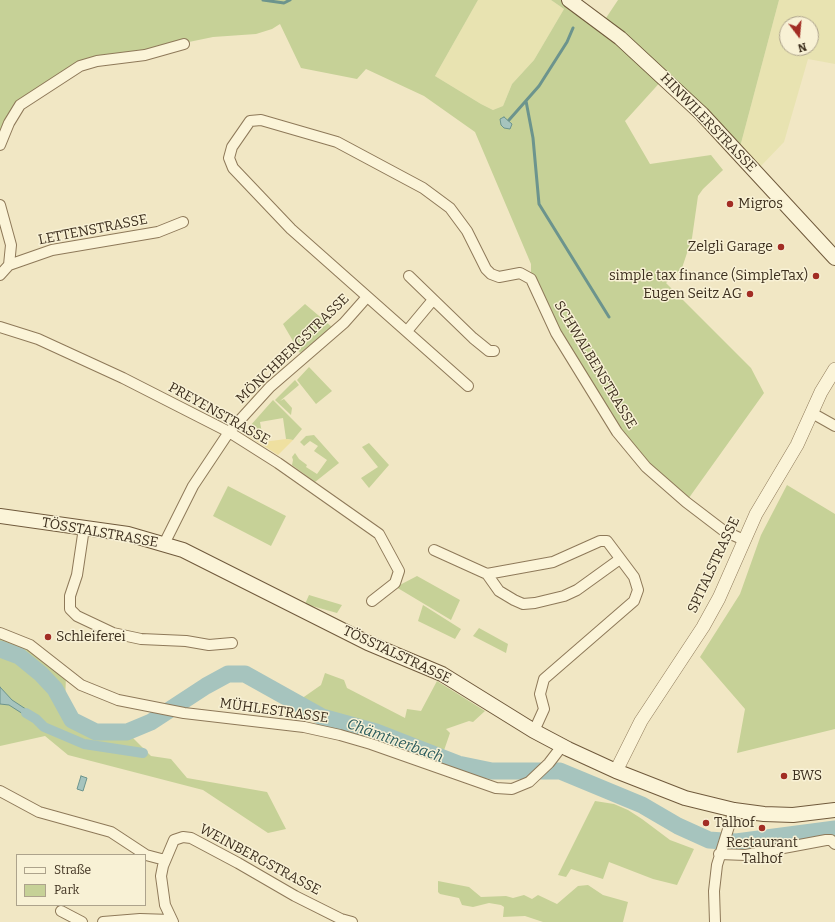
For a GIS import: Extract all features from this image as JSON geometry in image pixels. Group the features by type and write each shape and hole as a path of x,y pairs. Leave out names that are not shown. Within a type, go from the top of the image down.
{"main road":[{"name":"HINWILERSTRASSE","path":"569,0 620,38 702,114 835,258"},
{"name":"TÖSSTALSTRASSE","path":"0,516 128,534 183,550 368,643 442,674 534,731 562,746 616,771 685,798 734,810 780,815 835,810"}],"street":[{"path":"0,144 20,105 80,66 97,61 145,55 184,44"},
{"name":"SCHWALBENSTRASSE","path":"468,386 291,229 233,168 229,158 232,147 250,121 261,120 337,142 423,188 450,208 467,231 486,268 491,274 499,277 520,273 531,279 556,333 617,432 646,467 686,502 724,531 744,540"},
{"path":"0,205 11,245 9,265 0,275"},
{"name":"LETTENSTRASSE","path":"9,265 52,250 158,232 183,222"},
{"path":"409,276 432,300 473,338 489,351 494,351"},
{"name":"MÖNCHBERGSTRASSE","path":"164,544 193,486 229,432 270,387 344,323 366,297"},
{"path":"407,331 432,300"},
{"name":"PREYENSTRASSE","path":"0,327 38,339 117,375 229,432 278,463 379,534 399,571 395,583 372,601"},
{"name":"SPITALSTRASSE","path":"616,771 641,721 703,627 719,598 756,514 796,445 821,392 835,369"},
{"path":"812,413 835,426"},
{"path":"84,528 77,575 70,596 70,609 77,616 113,633 142,639 186,641 209,645 232,643"},
{"path":"487,574 553,562 600,541 607,541 634,577 636,583 638,590 634,601 544,679 540,694 544,709 534,731"},
{"path":"434,550 487,574 499,591 523,604 535,603 564,596 577,590 620,559"},
{"name":"MÜHLESTRASSE","path":"0,633 30,645 73,680 97,693 118,700 200,716 304,727 340,735 371,744 496,788 512,789 531,781 549,763 562,746"},
{"path":"0,791 39,812 111,832 144,854"},
{"path":"715,922 715,876 720,852 734,810"},
{"name":"WEINBERGSTRASSE","path":"103,922 140,919 172,921 165,905 161,886 161,876 165,860 174,840 183,837 191,838 238,863 294,896 341,919 352,922"},
{"path":"720,852 746,855 826,840 835,844"},
{"path":"146,855 165,860"},
{"path":"61,911 82,922"}],"shaded area":[{"path":"478,0 551,0 564,9 534,60 512,84 503,106 493,110 435,76"},
{"path":"779,0 835,0 835,64 808,59 784,142 760,167 740,147"}],"green space":[{"path":"0,0 478,0 435,76 493,110 503,106 512,84 534,60 564,9 551,0 569,0 602,24 618,0 779,0 740,147 664,78 625,121 650,164 711,155 723,170 703,189 698,196 692,238 682,268 666,283 751,368 764,393 686,502 617,432 531,279 531,264 475,132 424,96 366,69 357,79 301,68 280,24 272,29 256,34 213,37 97,61 20,105 0,144"},
{"path":"305,304 332,327 300,353 283,324"},
{"path":"309,367 332,391 316,404 297,380"},
{"path":"295,380 299,385 280,401 284,399 292,408 291,415 275,400"},
{"path":"273,400 302,429 293,440 286,439 283,418 260,422 262,433 250,426"},
{"path":"314,435 339,463 315,482 292,465 292,457 295,453 299,459 307,465 306,467 317,474 327,460 314,451 318,446 310,441 304,446 300,442 306,436"},
{"path":"369,443 389,465 369,488 361,478 378,467 362,447"},
{"path":"787,485 835,514 835,729 737,753 745,709 700,657 740,594 761,535"},
{"path":"228,486 286,516 271,546 213,516"},
{"path":"417,576 460,600 451,620 396,587"},
{"path":"309,595 342,605 337,613 305,604"},
{"path":"423,605 461,629 455,639 418,621"},
{"path":"479,628 508,644 506,653 473,636"},
{"path":"0,633 5,634 66,675 65,705 72,720 96,732 127,732 151,756 171,759 187,778 267,792 286,829 268,833 203,790 68,755 45,736 0,746"},
{"path":"325,673 344,680 347,688 405,718 407,709 421,711 437,681 485,711 473,722 469,721 446,729 450,733 440,762 352,732 313,722 315,710 301,699 321,685"},
{"path":"595,801 614,804 628,810 670,840 694,849 677,885 653,879 609,862 603,879 571,869 566,877 558,875"},
{"path":"438,881 469,887 481,897 506,896 513,898 524,895 532,899 538,895 557,904 578,886 588,885 603,895 628,902 623,922 543,922 525,916 503,917 504,907 501,905 489,903 473,907 462,905 459,898 440,894 438,892"}],"sand":[{"path":"250,426 262,433 263,442 286,439 293,440 278,455 250,437 248,432"}],"water":[{"path":"504,117 512,124 510,129 504,128 501,125 500,119"},
{"path":"0,687 12,700 38,717 34,721 9,705 0,704"},
{"path":"81,776 87,778 83,791 77,789"}],"waterway":[{"path":"263,0 284,3 290,0"},
{"path":"509,120 539,86 567,42 573,28"},
{"path":"526,101 533,138 539,204 609,317"},
{"name":"Chämtnerbach","path":"0,649 19,656 41,674 55,689 72,720 96,732 127,732 151,722 206,686 228,674 245,674 322,717 376,732 458,764 492,771 560,771 642,805 678,826 709,840 736,842 835,829"},
{"path":"26,713 36,719 44,727 84,744 143,753"}],"place":[{"name":"Migros","path":"730,204"},
{"name":"Zelgli Garage","path":"781,247"},
{"name":"simple tax finance (SimpleTax)","path":"816,276"},
{"name":"Eugen Seitz AG","path":"750,294"},
{"name":"Schleiferei","path":"48,637"},
{"name":"BWS","path":"784,776"},
{"name":"Talhof","path":"706,823"},
{"name":"Restaurant Talhof","path":"762,828"}]}
